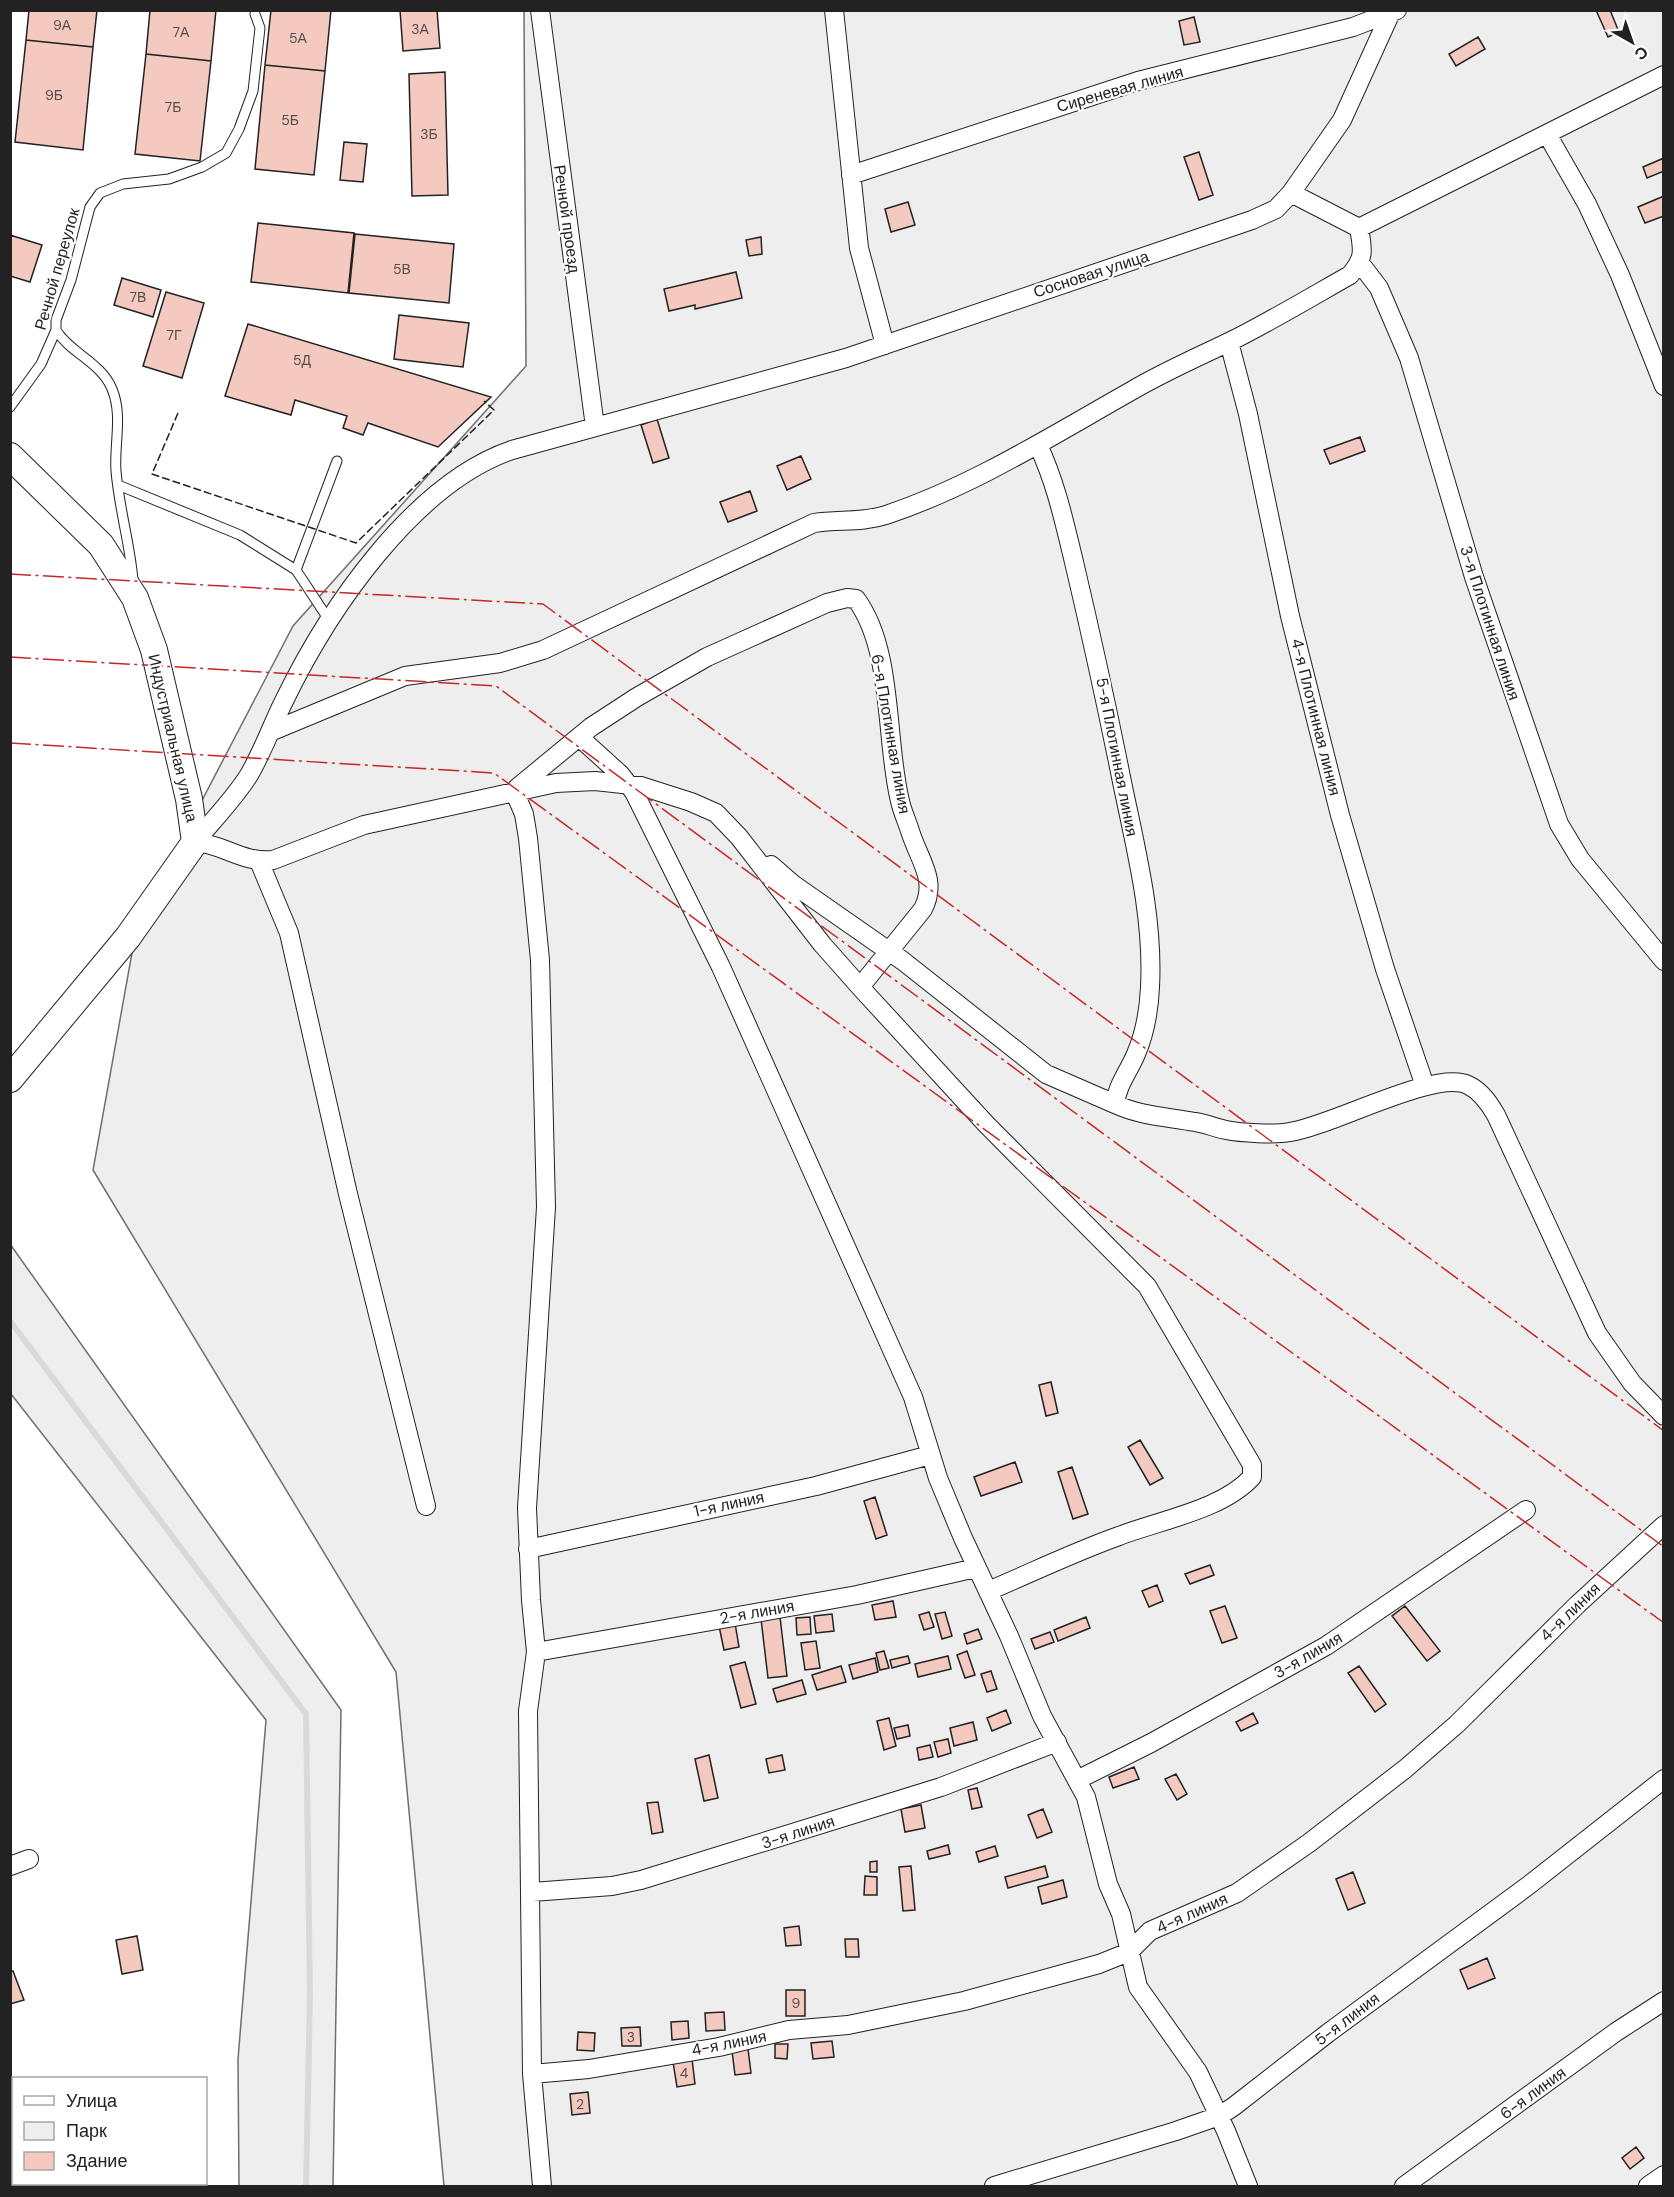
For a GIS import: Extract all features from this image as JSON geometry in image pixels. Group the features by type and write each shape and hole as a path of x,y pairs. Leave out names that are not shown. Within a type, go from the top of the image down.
{"main road":[{"name":"Индустриальная улица","path":"10,456 101,545 135,598 154,650 189,798 195,842 128,938 10,1080"}],"street":[{"name":"Речной проезд","path":"540,10 595,427"},
{"path":"834,10 858,248 885,345"},
{"name":"Сосновая улица","path":"195,842 248,777 285,700 329,620 381,551 429,500 453,479 490,458 846,358 1252,220 1276,209 1292,193 1342,120 1393,11"},
{"name":"Сиреневая линия","path":"851,175 1138,81 1353,27 1393,11"},
{"path":"1359,228 1664,75"},
{"path":"1547,134 1587,204 1616,265 1664,386"},
{"path":"1292,193 1359,228"},
{"path":"270,732 405,676 500,663 543,650 814,523 832,520 850,523 887,515 953,487 1038,445 1152,380 1229,342 1350,275 1360,263 1362,249 1359,228"},
{"name":"3-я Плотинная линия","path":"1360,263 1379,288 1409,358 1474,577 1559,824 1580,859 1664,961"},
{"name":"4-я Плотинная линия","path":"1229,342 1248,414 1290,616 1340,815 1385,969 1425,1086"},
{"name":"5-я Плотинная линия","path":"1038,445 1052,474 1060,502 1096,650 1142,879 1148,926 1150,988 1144,1029 1127,1073 1116,1092 1115,1104"},
{"name":"6-я Плотинная линия","path":"579,737 607,716 707,657 827,603 847,598 856,599 863,609 872,633 883,675 899,800 930,881 930,896 923,909 890,952"},
{"path":"514,791 579,737 628,784 647,814 721,967 913,1397 930,1455 976,1568 1042,1716 1086,1797 1108,1884 1121,1914 1138,1987 1198,2072 1248,2187"},
{"path":"195,842 212,843 225,852 259,861 273,860 364,825 514,791 556,783 595,781 628,784 692,802 716,813 739,837 795,885 890,952 1046,1074 1115,1104 1148,1115 1204,1123 1226,1130 1288,1133 1333,1121 1425,1086 1448,1081 1468,1085 1488,1102 1549,1225 1597,1333 1632,1383 1664,1416"},
{"path":"514,791 524,814 528,838 539,948 546,1207 527,1508 536,1652 528,1711 532,1892 532,2074 542,2187"},
{"path":"739,837 822,944 860,987 986,1124 1148,1286 1252,1465 1252,1477 1244,1485 1215,1501 1173,1519 1118,1536 988,1591"},
{"path":"259,861 289,933 348,1194 426,1506"},
{"path":"860,987 890,952"},
{"name":"1-я линия","path":"528,1549 816,1486 930,1455"},
{"name":"3-я линия","path":"1077,1780 1151,1743 1326,1646 1526,1510"},
{"name":"4-я линия","path":"532,2074 590,2069 719,2047 789,2030 871,2020 964,2001 1099,1964 1129,1952 1149,1931 1237,1893 1308,1843 1405,1769 1457,1724 1577,1605 1664,1525"},
{"name":"2-я линия","path":"536,1652 857,1595 976,1568"},
{"name":"3-я линия","path":"532,1892 612,1886 641,1880 941,1787 1057,1742"},
{"name":"5-я линия","path":"993,2187 1219,2116 1528,1885 1664,1779"},
{"path":"10,1866 30,1858"},
{"name":"6-я линия","path":"1404,2187 1616,2032 1664,2001"},
{"path":"1648,2187 1664,2175"}],"lane":[{"name":"Речной переулок","path":"10,407 41,364 56,330 56,320 71,280 90,207 100,193 123,184 169,179 202,167 226,153 239,129 253,91 260,28 255,15"},
{"path":"56,330 64,343 105,376 112,388 117,407 118,485 135,598"},
{"path":"296,570 337,460"},
{"path":"118,485 240,535 296,570 329,620"}],"green space":[{"path":"524,11 1663,11 1663,2186 444,2186 396,1672 93,1170 137,925 293,626 526,366"},
{"path":"10,1244 341,1710 333,2186 239,2186 238,2059 266,1720 11,1394"}],"building":[{"path":"29,10 97,10 93,47 26,40"},
{"path":"150,10 216,10 211,61 146,54"},
{"path":"271,10 331,10 325,71 265,65"},
{"path":"400,10 437,10 440,48 403,51"},
{"path":"1596,10 1610,10 1619,32 1608,37"},
{"path":"1194,17 1200,42 1184,45 1179,21"},
{"path":"1478,37 1485,49 1456,66 1449,54"},
{"path":"26,40 93,47 83,150 15,142"},
{"path":"146,54 211,61 200,161 135,154"},
{"path":"265,65 325,71 314,175 255,169"},
{"path":"445,72 448,195 412,196 409,74"},
{"path":"344,142 367,144 363,182 340,180"},
{"path":"1199,152 1213,195 1199,200 1184,157"},
{"path":"1664,158 1664,171 1647,178 1643,167"},
{"path":"1664,196 1664,216 1645,223 1638,207"},
{"path":"908,202 915,225 891,232 885,209"},
{"path":"258,223 354,233 348,293 251,282"},
{"path":"355,234 454,244 449,303 349,293"},
{"path":"10,235 42,245 30,282 10,276"},
{"path":"761,237 762,254 749,256 746,240"},
{"path":"736,272 742,298 695,309 695,305 669,311 664,289"},
{"path":"122,278 161,290 153,317 114,305"},
{"path":"166,292 204,303 182,378 143,366"},
{"path":"399,315 469,323 463,367 394,359"},
{"path":"248,324 491,397 438,447 368,423 363,435 343,428 347,416 295,400 291,415 225,396"},
{"path":"657,419 669,458 653,463 641,425"},
{"path":"1360,437 1365,451 1330,464 1324,450"},
{"path":"801,456 811,479 787,490 777,466"},
{"path":"750,491 757,511 728,522 720,502"},
{"path":"1051,1382 1058,1413 1046,1416 1039,1385"},
{"path":"1140,1440 1163,1478 1150,1485 1128,1447"},
{"path":"1015,1462 1022,1482 981,1496 974,1477"},
{"path":"1072,1467 1088,1514 1073,1519 1058,1472"},
{"path":"875,1497 887,1535 876,1539 864,1501"},
{"path":"1210,1565 1214,1575 1190,1584 1185,1574"},
{"path":"1157,1585 1163,1601 1149,1607 1142,1591"},
{"path":"893,1601 896,1617 875,1620 872,1605"},
{"path":"1225,1606 1237,1638 1222,1643 1210,1611"},
{"path":"1405,1606 1440,1651 1427,1661 1392,1616"},
{"path":"929,1612 934,1627 924,1630 919,1615"},
{"path":"945,1612 952,1636 942,1639 935,1614"},
{"path":"832,1614 834,1631 816,1633 814,1616"},
{"path":"780,1617 787,1676 768,1678 761,1619"},
{"path":"810,1617 811,1634 797,1635 796,1618"},
{"path":"1086,1617 1090,1628 1058,1641 1054,1630"},
{"path":"735,1623 739,1647 724,1650 719,1626"},
{"path":"978,1629 982,1639 967,1644 964,1634"},
{"path":"1050,1632 1054,1642 1035,1649 1031,1639"},
{"path":"816,1641 820,1668 805,1670 801,1643"},
{"path":"884,1651 889,1668 880,1670 876,1653"},
{"path":"967,1651 975,1675 965,1678 957,1655"},
{"path":"908,1656 910,1663 892,1668 890,1660"},
{"path":"948,1656 951,1669 918,1677 915,1664"},
{"path":"875,1658 878,1672 853,1679 849,1665"},
{"path":"745,1662 756,1704 741,1708 730,1666"},
{"path":"841,1666 846,1682 817,1690 812,1675"},
{"path":"1359,1666 1386,1704 1375,1712 1348,1673"},
{"path":"991,1671 997,1689 987,1692 981,1674"},
{"path":"802,1680 806,1694 777,1702 773,1689"},
{"path":"1006,1710 1011,1723 992,1731 987,1718"},
{"path":"1253,1713 1258,1723 1241,1731 1236,1722"},
{"path":"889,1718 896,1746 884,1750 877,1721"},
{"path":"973,1722 977,1740 954,1746 950,1728"},
{"path":"908,1725 910,1736 897,1739 894,1728"},
{"path":"948,1739 951,1753 938,1757 934,1742"},
{"path":"930,1745 933,1757 919,1760 917,1748"},
{"path":"709,1755 718,1798 704,1801 695,1759"},
{"path":"782,1755 785,1770 769,1773 766,1759"},
{"path":"1134,1767 1139,1779 1113,1788 1109,1777"},
{"path":"1176,1774 1187,1794 1177,1800 1165,1779"},
{"path":"977,1788 982,1807 972,1809 968,1790"},
{"path":"658,1802 663,1832 652,1834 647,1803"},
{"path":"921,1805 925,1828 905,1832 901,1809"},
{"path":"1043,1809 1052,1832 1037,1838 1028,1815"},
{"path":"948,1845 950,1854 929,1859 927,1851"},
{"path":"995,1846 998,1856 979,1862 976,1852"},
{"path":"877,1861 877,1872 870,1872 870,1862"},
{"path":"911,1866 915,1910 903,1911 899,1867"},
{"path":"1045,1866 1048,1877 1008,1888 1005,1877"},
{"path":"1353,1872 1365,1903 1348,1910 1336,1879"},
{"path":"865,1876 877,1877 877,1895 864,1895"},
{"path":"1063,1880 1067,1897 1042,1904 1038,1887"},
{"path":"799,1926 801,1945 786,1946 784,1928"},
{"path":"137,1936 143,1970 122,1974 116,1940"},
{"path":"845,1939 858,1939 859,1957 846,1957"},
{"path":"1487,1958 1495,1978 1468,1989 1460,1970"},
{"path":"13,1971 24,2000 10,2004 10,1972"},
{"path":"786,1990 805,1990 805,2016 786,2016"},
{"path":"724,2012 725,2030 706,2031 705,2013"},
{"path":"688,2021 689,2038 672,2040 671,2022"},
{"path":"640,2027 641,2046 622,2046 621,2028"},
{"path":"578,2032 595,2033 594,2051 577,2050"},
{"path":"832,2041 834,2057 813,2059 811,2043"},
{"path":"775,2044 788,2044 787,2059 775,2058"},
{"path":"748,2049 751,2073 735,2075 732,2051"},
{"path":"692,2059 695,2084 677,2087 673,2062"},
{"path":"588,2092 590,2113 572,2115 570,2094"},
{"path":"1636,2147 1644,2158 1630,2169 1622,2158"}],"waterway":[{"path":"10,1321 306,1714 310,1994 306,2186"}],"fence":[{"path":"178,413 152,474 356,543 494,410 484,401"}],"power":[{"path":"10,574 543,604 1664,1431"},
{"path":"10,657 496,686 1664,1547"},
{"path":"10,743 494,773 1664,1623"}]}
